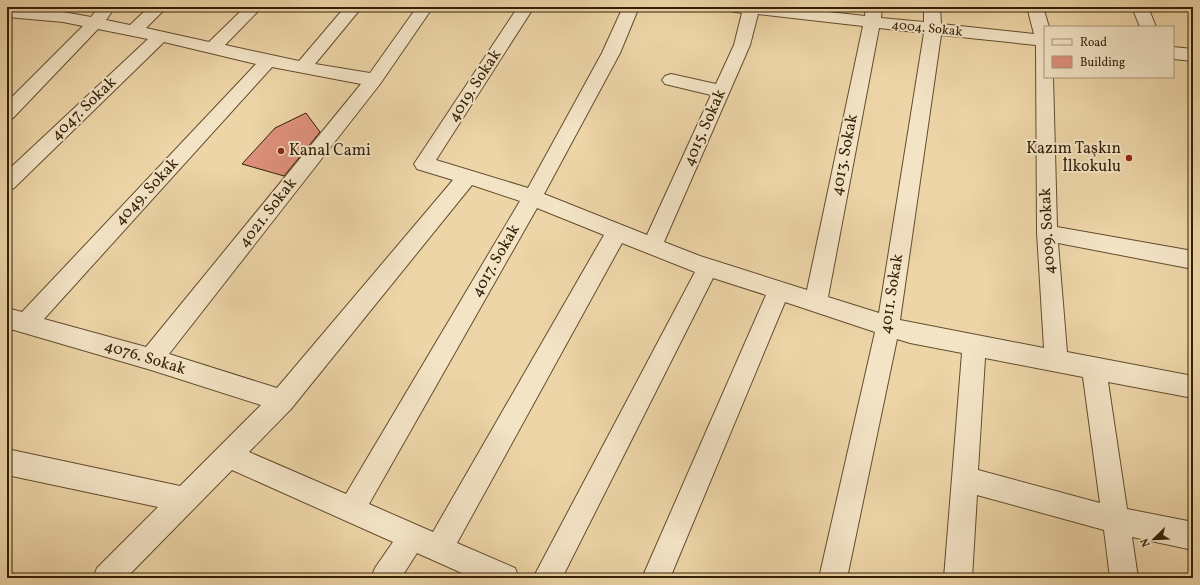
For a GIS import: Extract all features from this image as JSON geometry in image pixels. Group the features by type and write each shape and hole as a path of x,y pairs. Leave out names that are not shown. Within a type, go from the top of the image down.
{"street":[{"path":"7,113 95,23 107,7"},
{"path":"134,30 159,7"},
{"path":"213,47 254,7"},
{"path":"303,67 354,7"},
{"name":"4021. Sokak","path":"152,360 374,80 425,7"},
{"name":"4019. Sokak","path":"467,177 424,164 526,7"},
{"name":"4017. Sokak","path":"351,510 532,198 611,53 631,7"},
{"name":"4011. Sokak","path":"833,578 888,326 933,30 932,7"},
{"name":"4009. Sokak","path":"1035,7 1044,41"},
{"path":"1140,7 1148,26"},
{"name":"4004. Sokak","path":"747,8 873,15 933,30 1044,41"},
{"name":"4015. Sokak","path":"652,246 742,45 747,8"},
{"path":"7,30 18,10 134,30 213,47 268,61 374,80"},
{"name":"4013. Sokak","path":"816,302 873,15"},
{"name":"4047. Sokak","path":"7,183 161,36"},
{"path":"1174,52 1193,55"},
{"name":"4049. Sokak","path":"17,321 268,61"},
{"name":"4009. Sokak","path":"1045,78 1047,233 1056,361"},
{"path":"671,80 721,91"},
{"path":"107,578 282,401 467,177 510,189 708,267 910,333 1193,387"},
{"path":"439,548 617,232"},
{"path":"1047,233 1193,260"},
{"path":"547,578 708,267"},
{"path":"656,578 779,290"},
{"name":"4076. Sokak","path":"17,321 152,360 282,401"},
{"path":"958,578 974,345"},
{"path":"1094,368 1124,578"},
{"path":"228,455 505,578"},
{"path":"7,462 185,500"},
{"path":"965,479 1115,520 1193,536"},
{"path":"385,578 412,537"}],"building":[{"name":"Kanal Cami","path":"306,113 320,132 284,176 242,164 275,128"}],"place":[{"name":"Kanal Cami","path":"281,151"},
{"name":"Kazım Taşkın İlkokulu","path":"1129,158"}]}
